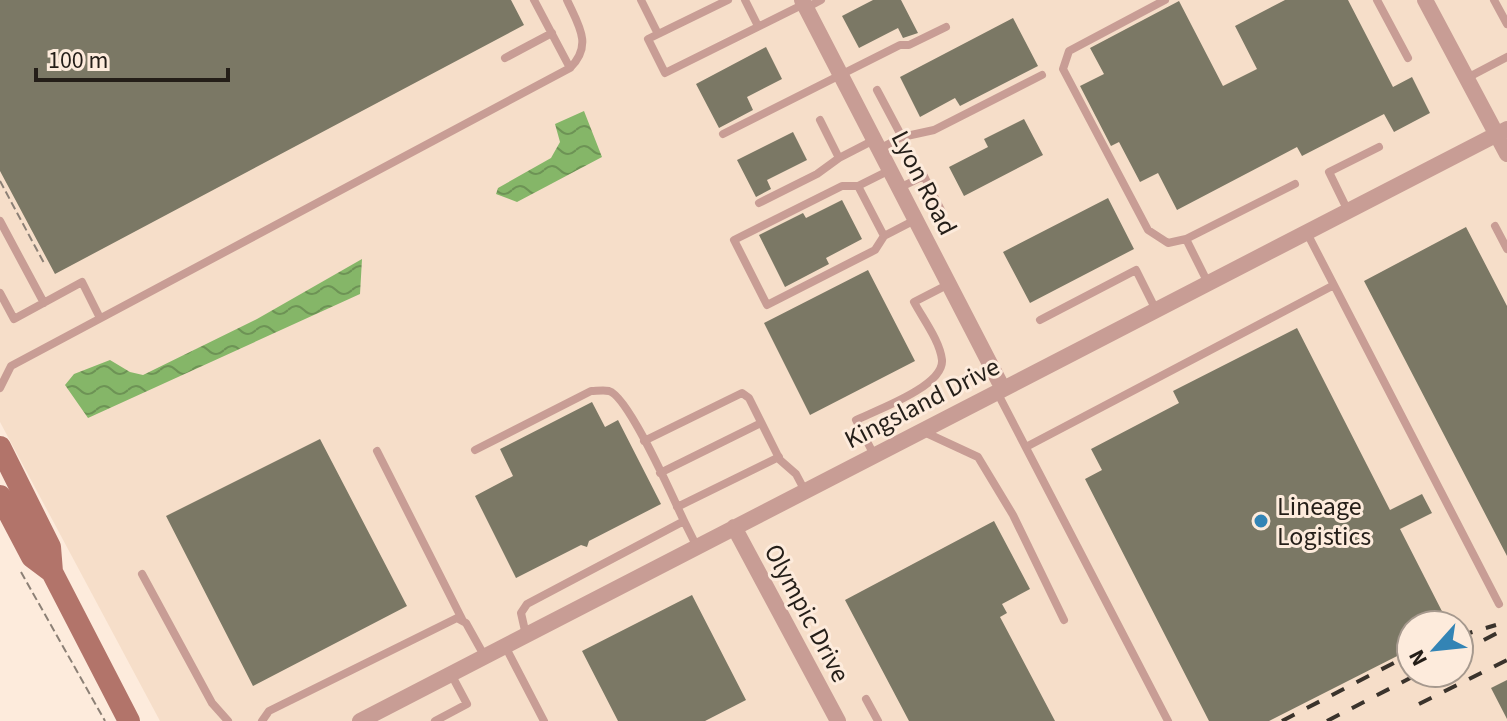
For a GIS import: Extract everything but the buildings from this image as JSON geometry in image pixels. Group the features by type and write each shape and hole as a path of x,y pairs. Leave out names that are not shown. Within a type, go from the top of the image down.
{"main road":[{"path":"0,447 50,547 52,572 129,721"},
{"path":"0,496 32,557 52,572"}],"street":[{"path":"1425,0 1467,78 1502,131 1507,154"},
{"name":"Lyon Road","path":"809,3 841,75 1000,390"},
{"name":"Kingsland Drive","path":"360,721 1502,131"},
{"name":"Olympic Drive","path":"734,527 838,721"}],"lane":[{"path":"534,0 570,68"},
{"path":"0,388 11,366 570,68 582,57 585,40 567,0"},
{"path":"641,0 658,34"},
{"path":"728,0 648,39 665,73 809,3"},
{"path":"745,0 758,26"},
{"path":"1165,0 1069,51 1063,69 1148,230 1168,243 1186,239 1295,184"},
{"path":"1377,0 1408,58"},
{"path":"1494,0 1507,24"},
{"path":"723,134 946,27"},
{"path":"505,58 552,33"},
{"path":"1467,78 1507,57"},
{"path":"759,203 817,174 839,158 877,144 934,130 1042,75"},
{"path":"877,90 902,137"},
{"path":"820,120 839,158"},
{"path":"1348,211 1329,172 1379,147"},
{"path":"890,170 858,186 842,186 734,240 767,305 875,250 884,236 916,220"},
{"path":"899,188 924,176 943,214"},
{"path":"858,186 884,236"},
{"path":"0,221 44,303"},
{"path":"1495,226 1507,249"},
{"path":"1307,232 1499,604"},
{"path":"1186,239 1208,283"},
{"path":"1040,320 1136,270 1156,310"},
{"path":"0,293 14,319 82,282 100,318"},
{"path":"874,455 856,420 925,386 938,375 942,365 939,351 914,302 949,284"},
{"path":"1026,447 1334,285"},
{"path":"0,363 11,366"},
{"path":"1000,390 1026,447 1168,721"},
{"path":"475,450 591,391 609,391 620,398 697,547"},
{"path":"644,441 738,393 746,395 779,457 796,474 805,491"},
{"path":"660,473 761,423"},
{"path":"921,431 978,457 1013,515 1064,620"},
{"path":"377,451 462,619 485,657"},
{"path":"677,507 779,457"},
{"path":"526,635 521,613 527,604 684,521"},
{"path":"142,574 212,703 228,721"},
{"path":"262,721 269,711 450,621 462,619"},
{"path":"505,646 544,721"},
{"path":"435,721 467,704 451,674"},
{"path":"866,699 878,721"}],"path":[{"path":"0,181 45,265"},
{"path":"15,559 105,721"}],"shaded area":[{"path":"0,0 1507,0 1507,721 160,721 0,422"}],"water":[{"path":"584,111 602,157 517,202 496,194 498,188 551,158 560,142 555,124"},
{"path":"362,259 360,294 88,418 65,385 74,374 110,360 130,372 143,375 257,319"}],"railway":[{"path":"1475,631 1496,625"},
{"path":"1475,645 1507,628"},
{"path":"1419,704 1507,660"},
{"path":"1282,721 1395,662"},
{"path":"1327,721 1395,686"}],"place":[{"name":"Lineage Logistics","path":"1261,521"}]}
